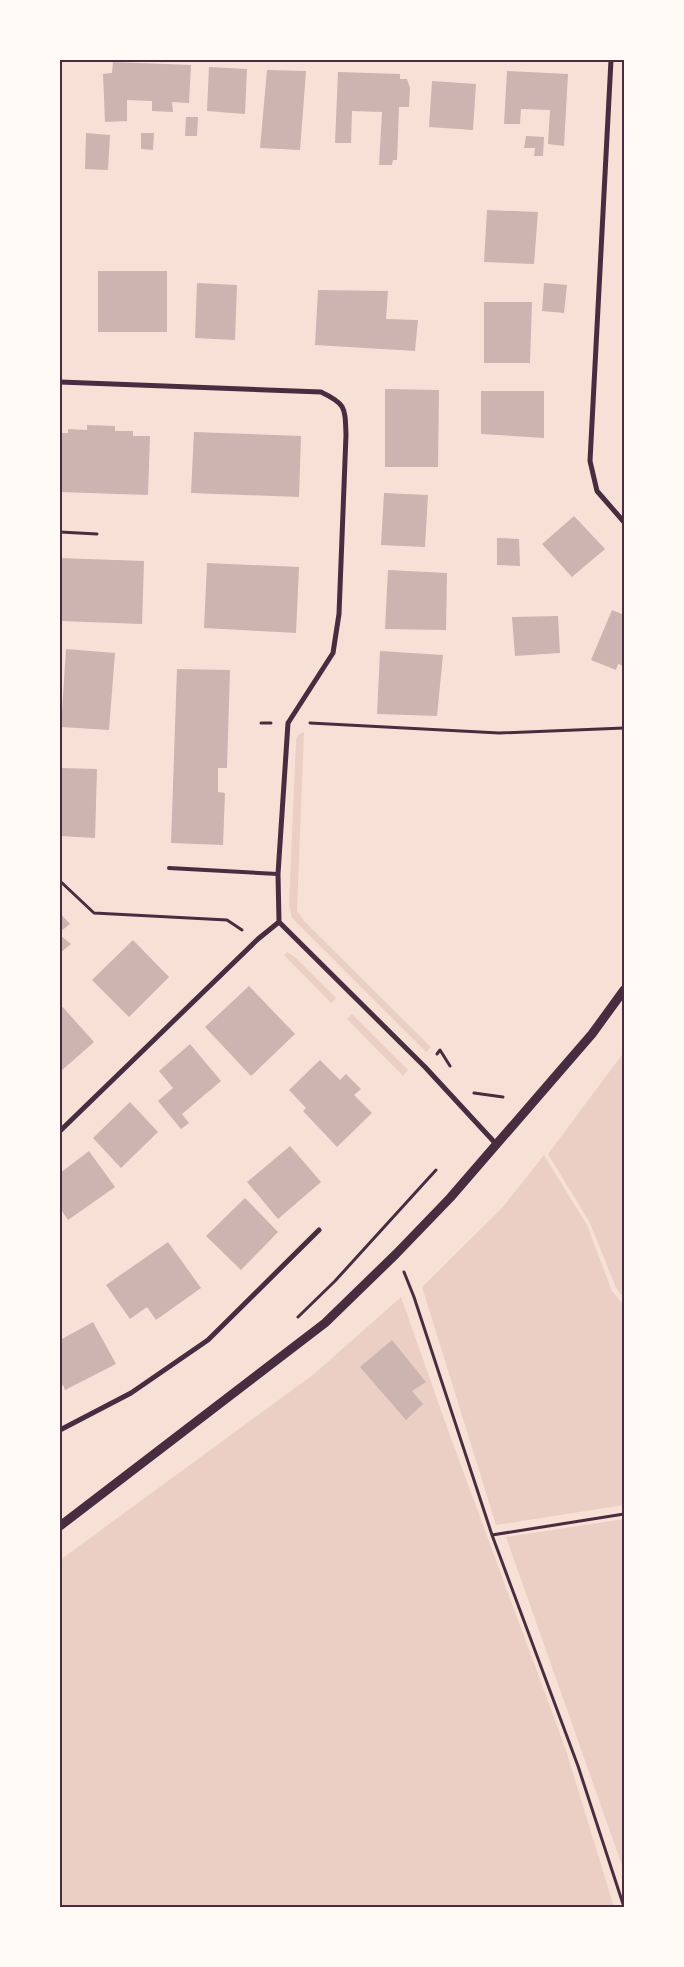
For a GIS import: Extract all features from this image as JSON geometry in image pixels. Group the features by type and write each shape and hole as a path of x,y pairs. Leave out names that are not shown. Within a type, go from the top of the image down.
{"street":[{"path":"611,60 590,461 597,490 624,522"},
{"path":"60,382 321,392 338,400 345,411 346,434 339,614 333,653 288,723 278,874 279,922 425,1067 497,1145"},
{"path":"60,1131 258,939 279,922"},
{"path":"60,1526 324,1323 396,1254 497,1145 592,1034 624,990"},
{"path":"60,1430 131,1393 208,1340 320,1230"}],"lane":[{"path":"169,868 278,874"}],"path":[{"path":"60,532 97,534"},
{"path":"261,723 499,733 624,728"},
{"path":"60,881 94,913 227,920 258,939"},
{"path":"440,1050 454,1071"},
{"path":"467,1092 503,1097"},
{"path":"294,1321 335,1281 436,1170"},
{"path":"396,1254 414,1297 492,1535 578,1766 624,1907"},
{"path":"492,1535 624,1514"}],"shaded area":[{"path":"304,732 297,911 305,922 431,1047 426,1052 292,918 289,905 296,740 298,735"},
{"path":"287,952 295,957 336,998 331,1003 284,955"},
{"path":"352,1014 408,1070 403,1076 347,1019"},
{"path":"624,1052 624,1298 616,1288 590,1223 548,1154"},
{"path":"544,1155 587,1225 612,1291 624,1305 624,1505 496,1525 422,1287 502,1208"},
{"path":"401,1297 566,1750 614,1907 60,1907 60,1560 314,1374"},
{"path":"624,1519 624,1871 506,1537"}],"building":[{"path":"113,62 191,65 189,103 172,102 173,112 152,111 152,101 127,100 127,121 105,122 103,74 112,73"},
{"path":"209,67 247,69 245,114 207,111"},
{"path":"267,70 306,71 300,150 260,148"},
{"path":"507,71 568,74 564,146 548,144 550,110 521,109 520,124 504,124"},
{"path":"338,72 400,74 400,79 407,79 410,88 409,107 399,107 397,160 393,160 392,165 379,165 382,112 352,111 351,143 335,143"},
{"path":"432,81 476,84 473,130 429,127"},
{"path":"186,117 198,117 197,136 185,136"},
{"path":"86,133 110,135 108,170 85,169"},
{"path":"141,133 154,133 153,150 141,149"},
{"path":"526,136 544,137 543,156 534,156 535,148 524,148"},
{"path":"487,210 538,212 534,264 484,262"},
{"path":"98,271 167,271 167,332 98,332"},
{"path":"197,283 237,285 235,340 195,338"},
{"path":"544,283 567,285 564,313 542,311"},
{"path":"318,290 388,291 386,319 418,320 415,351 315,345"},
{"path":"484,302 532,302 530,363 484,363"},
{"path":"385,389 439,390 438,467 385,467"},
{"path":"481,391 544,391 544,438 481,434"},
{"path":"87,425 115,426 115,431 133,431 133,436 150,436 148,495 60,492 60,433 68,433 68,429 87,430"},
{"path":"194,432 301,436 299,497 191,493"},
{"path":"384,493 428,495 425,547 381,545"},
{"path":"574,516 605,549 572,577 542,544"},
{"path":"497,538 519,539 520,566 497,565"},
{"path":"60,558 144,561 142,624 60,621"},
{"path":"207,563 299,567 296,633 204,628"},
{"path":"388,570 447,573 446,630 385,629"},
{"path":"612,610 624,615 624,666 618,664 616,670 591,660"},
{"path":"558,616 560,653 515,656 512,617"},
{"path":"66,649 115,653 109,730 61,727"},
{"path":"380,651 443,655 437,716 377,714"},
{"path":"177,669 230,670 227,768 218,768 218,792 225,793 223,845 171,843"},
{"path":"60,768 97,769 95,838 60,836"},
{"path":"60,913 70,924 60,932"},
{"path":"60,935 71,944 60,953"},
{"path":"133,940 169,977 129,1017 92,980"},
{"path":"249,986 295,1034 251,1076 205,1027"},
{"path":"60,1004 94,1042 60,1072"},
{"path":"190,1044 221,1081 182,1114 189,1123 181,1129 158,1101 173,1088 159,1071"},
{"path":"320,1060 340,1080 346,1074 361,1089 354,1095 372,1113 337,1147 303,1111 306,1108 289,1090"},
{"path":"130,1102 158,1132 121,1168 93,1138"},
{"path":"290,1146 321,1182 278,1219 247,1182"},
{"path":"89,1151 115,1187 68,1220 60,1208 60,1173"},
{"path":"245,1198 278,1232 241,1270 206,1236"},
{"path":"168,1242 201,1288 156,1320 147,1307 130,1319 106,1285"},
{"path":"93,1322 116,1364 65,1390 63,1385 60,1387 60,1340"},
{"path":"392,1340 426,1382 412,1391 423,1404 406,1420 360,1367"}]}
